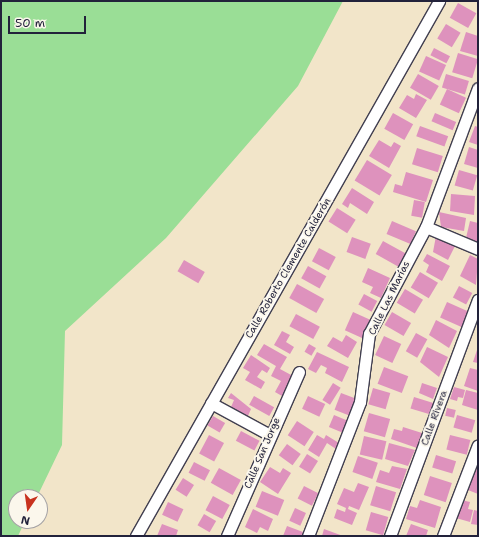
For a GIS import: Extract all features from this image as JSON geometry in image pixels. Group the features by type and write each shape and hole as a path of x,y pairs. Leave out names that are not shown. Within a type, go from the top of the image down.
{"street":[{"name":"Calle Roberto Clemente Calderón","path":"136,536 439,1"},
{"name":"Calle Las Marías","path":"308,536 360,402 369,334 426,227 478,88"},
{"path":"426,227 478,249"},
{"name":"Calle Rivera","path":"390,536 478,300"},
{"name":"Calle San Jorge","path":"227,536 268,434 299,372"},
{"path":"211,403 268,434"},
{"path":"443,536 478,445"}],"green space":[{"path":"1,1 343,1 298,86 166,238 65,331 62,445 41,489 8,489 8,529 21,529 18,536 1,536"}],"building":[{"path":"458,3 476,13 468,28 450,18"},
{"path":"446,24 461,33 452,47 437,39"},
{"path":"466,32 478,36 478,56 460,51"},
{"path":"434,48 450,56 446,63 430,55"},
{"path":"458,53 478,59 472,78 452,72"},
{"path":"426,56 446,65 439,80 419,72"},
{"path":"418,74 439,86 431,100 410,88"},
{"path":"446,74 469,81 465,94 442,87"},
{"path":"447,89 466,98 459,113 440,104"},
{"path":"416,94 427,100 416,118 399,108 407,95 414,99"},
{"path":"393,113 413,124 404,140 384,129"},
{"path":"435,113 456,122 453,130 431,121"},
{"path":"420,126 448,136 444,147 416,136"},
{"path":"475,126 478,127 478,145 469,142"},
{"path":"379,140 391,147 394,142 401,146 389,168 369,156"},
{"path":"469,147 478,150 478,168 464,164"},
{"path":"417,148 443,156 438,172 412,164"},
{"path":"367,160 392,175 379,196 355,181"},
{"path":"459,170 477,175 473,191 455,185"},
{"path":"406,172 433,180 426,202 393,192 395,184 402,186"},
{"path":"352,188 374,202 367,214 350,203 348,208 342,204"},
{"path":"451,194 475,196 474,215 450,211"},
{"path":"414,200 425,202 422,218 411,216"},
{"path":"337,208 356,220 347,233 329,222"},
{"path":"439,212 466,218 464,231 441,227"},
{"path":"392,221 416,231 410,244 387,234"},
{"path":"470,221 478,223 478,244 466,238"},
{"path":"436,236 455,246 448,260 433,252"},
{"path":"352,237 371,244 365,259 347,252"},
{"path":"383,241 406,254 398,267 376,254"},
{"path":"319,248 336,257 329,270 312,261"},
{"path":"427,254 450,266 442,281 426,272 429,265 423,261"},
{"path":"470,255 478,259 476,285 460,276"},
{"path":"184,260 205,272 198,283 178,271"},
{"path":"308,266 326,276 320,288 301,278"},
{"path":"368,268 390,278 381,298 370,293 373,287 362,282"},
{"path":"420,272 438,283 429,298 411,287"},
{"path":"297,284 324,299 316,313 289,298"},
{"path":"459,286 472,293 466,305 453,297"},
{"path":"405,289 423,300 415,314 397,303"},
{"path":"364,294 377,301 372,312 358,305"},
{"path":"447,302 469,312 462,327 440,318"},
{"path":"353,312 371,320 363,338 345,330"},
{"path":"392,312 411,323 404,336 384,325"},
{"path":"296,314 320,327 313,339 289,326"},
{"path":"436,320 457,331 449,348 429,335"},
{"path":"282,331 290,335 286,342 294,347 290,354 274,345"},
{"path":"416,333 427,339 417,358 406,351"},
{"path":"346,335 357,342 348,358 327,346 333,337 342,342"},
{"path":"384,336 401,344 392,363 375,355"},
{"path":"264,344 287,357 280,369 293,376 282,396 275,392 281,381 271,376 276,366 257,355"},
{"path":"309,344 316,348 311,356 304,352"},
{"path":"427,347 448,357 439,377 420,362"},
{"path":"478,347 478,363 473,362"},
{"path":"317,352 349,367 342,382 325,373 327,368 321,365 316,373 308,369"},
{"path":"251,355 270,368 267,373 262,370 257,377 265,382 261,389 245,380 250,372 243,368"},
{"path":"384,367 408,376 402,393 378,384"},
{"path":"470,368 478,370 478,391 464,386"},
{"path":"333,383 341,388 330,405 322,400"},
{"path":"422,383 437,388 433,399 419,393"},
{"path":"454,387 465,390 463,398 458,397 457,401 450,399"},
{"path":"373,388 390,393 386,409 368,404"},
{"path":"466,390 478,393 478,410 462,405"},
{"path":"231,393 251,409 248,416 231,407 234,400 228,398"},
{"path":"341,393 357,399 350,416 335,410"},
{"path":"254,396 274,407 269,416 249,405"},
{"path":"308,396 325,404 319,417 302,409"},
{"path":"414,397 434,403 431,415 410,408"},
{"path":"447,408 456,410 454,418 445,416"},
{"path":"369,413 390,419 385,437 364,431"},
{"path":"334,415 348,421 343,433 329,427"},
{"path":"457,415 475,420 472,433 453,427"},
{"path":"213,416 225,423 220,433 208,426"},
{"path":"297,421 314,432 305,446 288,435"},
{"path":"403,427 422,433 417,448 391,439 394,429 402,431"},
{"path":"241,431 260,441 254,451 236,441"},
{"path":"209,435 224,443 214,462 199,454"},
{"path":"317,435 324,439 326,435 339,443 336,449 327,443 319,457 308,450"},
{"path":"450,435 470,440 467,455 446,450"},
{"path":"364,436 386,441 382,460 360,455"},
{"path":"389,443 415,450 408,466 385,459"},
{"path":"287,444 301,454 293,465 279,455"},
{"path":"307,454 318,461 310,474 299,467"},
{"path":"436,455 456,461 452,474 432,467"},
{"path":"358,456 378,463 372,479 352,472"},
{"path":"194,462 210,470 205,481 189,473"},
{"path":"392,466 407,469 400,489 376,482 380,470 389,473"},
{"path":"270,467 280,473 283,468 291,473 278,494 260,482"},
{"path":"219,468 241,480 233,495 211,483"},
{"path":"475,469 478,470 478,494 468,490"},
{"path":"430,476 452,483 446,502 424,495"},
{"path":"183,478 194,485 187,497 176,490"},
{"path":"358,483 369,487 359,510 349,506 348,509 357,513 352,525 334,518 337,509 345,512 346,508 337,504 344,488 354,492"},
{"path":"304,486 318,493 312,506 298,498"},
{"path":"376,486 396,492 390,511 370,505"},
{"path":"262,491 284,500 278,516 256,507"},
{"path":"213,496 230,505 222,519 205,510"},
{"path":"420,500 441,507 435,528 406,519 410,506 417,508"},
{"path":"461,500 470,502 468,509 473,510 470,522 456,518"},
{"path":"168,502 183,509 177,522 162,515"},
{"path":"295,508 306,513 300,526 289,521"},
{"path":"253,509 273,519 268,531 260,527 257,533 245,527"},
{"path":"474,510 478,511 478,525 471,524"},
{"path":"371,512 388,517 383,535 366,530"},
{"path":"204,514 216,521 210,532 198,525"},
{"path":"162,524 178,530 176,536 157,536"},
{"path":"411,524 428,530 426,536 406,536"},
{"path":"287,526 303,532 302,536 283,536"},
{"path":"324,529 343,536 322,536"}]}
